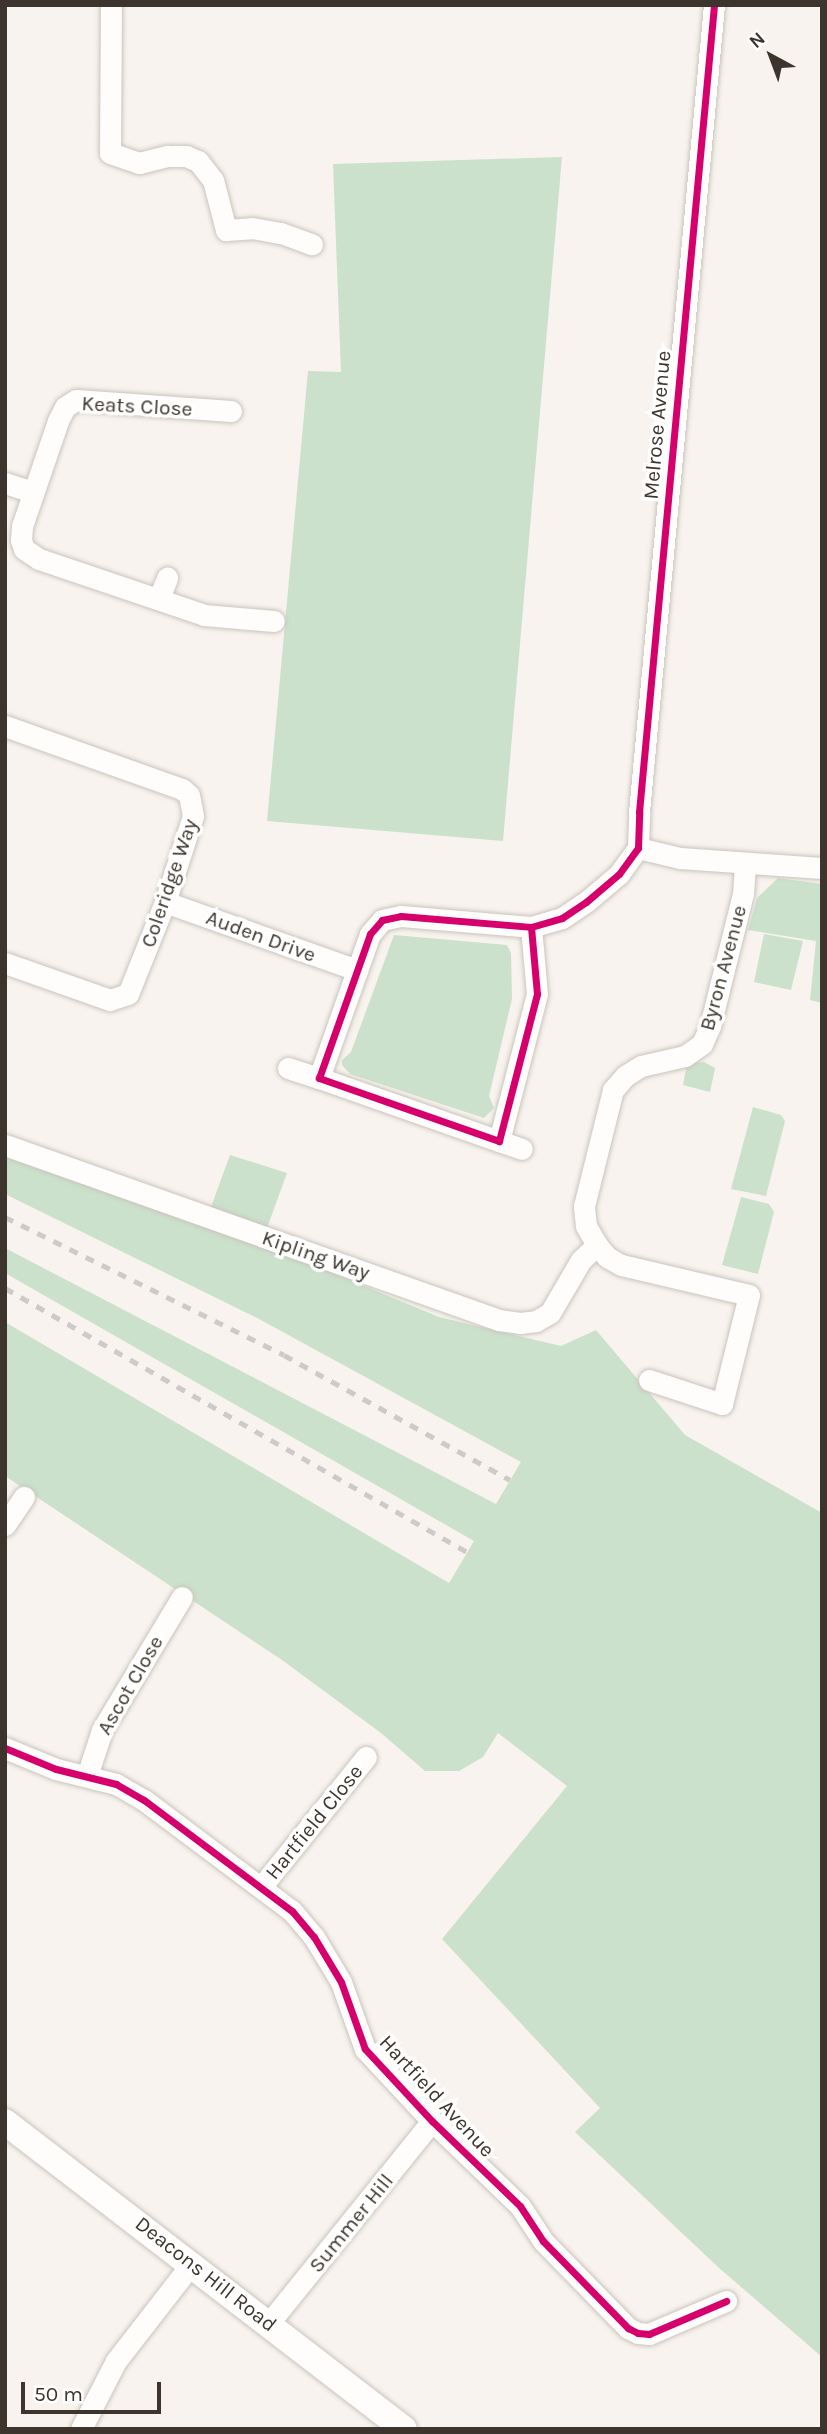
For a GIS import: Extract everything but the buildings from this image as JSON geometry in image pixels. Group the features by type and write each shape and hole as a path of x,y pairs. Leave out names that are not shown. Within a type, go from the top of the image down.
{"street":[{"path":"111,5 110,153 139,163 167,156 186,156 198,161 214,180 226,230 252,228 281,233 312,244"},
{"name":"Melrose Avenue","path":"638,848 639,812 714,5"},
{"name":"Keats Close","path":"231,411 76,400 65,407 42,465 22,526 21,540 30,554 163,588 204,615 274,621"},
{"path":"5,482 33,492"},
{"name":"Coleridge Way","path":"5,726 182,789 190,795 193,816 165,902 131,989 121,998 110,1000 5,963"},
{"path":"319,1078 370,934 382,920 401,916 531,927 562,918 586,902 619,874 638,848 680,858 822,868"},
{"name":"Byron Avenue","path":"597,1245 586,1226 584,1206 613,1090 625,1076 641,1066 685,1056 702,1044 710,1026 743,894 745,863"},
{"name":"Auden Drive","path":"165,902 358,970"},
{"path":"499,1141 521,1065 537,994 531,927"},
{"path":"288,1069 522,1149"},
{"name":"Kipling Way","path":"5,1145 499,1320 520,1323 536,1321 550,1313 581,1260 597,1245"},
{"path":"597,1245 607,1257 621,1265 749,1295 722,1404 649,1380"},
{"path":"5,1525 24,1497"},
{"name":"Ascot Close","path":"87,1776 102,1730 182,1597"},
{"name":"Hartfield Avenue","path":"5,1748 56,1769 116,1784 144,1800 292,1911 314,1937 341,1983 365,2049 432,2121 520,2206 543,2241 628,2328 649,2334 726,2301"},
{"name":"Hartfield Close","path":"261,1887 366,1757"},
{"name":"Summer Hill","path":"269,2323 432,2121"},
{"name":"Deacons Hill Road","path":"5,2122 192,2263 404,2429"},
{"path":"81,2429 116,2361 192,2263"}],"green space":[{"path":"562,157 503,841 267,821 308,371 341,372 333,164"},
{"path":"778,878 822,884 822,1003 810,1000 816,941 748,930 757,898"},
{"path":"764,934 803,941 791,990 754,982"},
{"path":"394,935 507,945 511,953 512,999 489,1096 494,1108 484,1118 350,1074 342,1065 342,1060 351,1052"},
{"path":"704,1062 715,1068 710,1092 683,1085 687,1064"},
{"path":"753,1107 781,1115 785,1121 766,1196 731,1189"},
{"path":"230,1155 287,1173 267,1228 211,1207"},
{"path":"5,1156 268,1246 439,1317 561,1346 596,1330 685,1435 822,1513 822,2357 718,2267 575,2132 600,2108 442,1939 567,1786 498,1733 483,1757 459,1771 425,1771 381,1733 282,1660 5,1476 5,1322 449,1583 474,1541 5,1273 5,1248 496,1504 521,1462 259,1319 5,1194"},
{"path":"741,1197 769,1204 774,1212 758,1274 722,1265"}],"railway":[{"path":"5,1217 284,1355 510,1480"},
{"path":"5,1288 467,1552"}],"cycle path":[{"path":"531,927 537,994 499,1141 319,1078 370,934 382,920 401,916 531,927 562,918 586,902 619,874 638,848 639,812 714,5"},
{"path":"5,1748 56,1769 116,1784 144,1800 292,1911 314,1937 341,1982 365,2049 432,2121 520,2206 543,2241 628,2328 649,2334 726,2301"}]}
